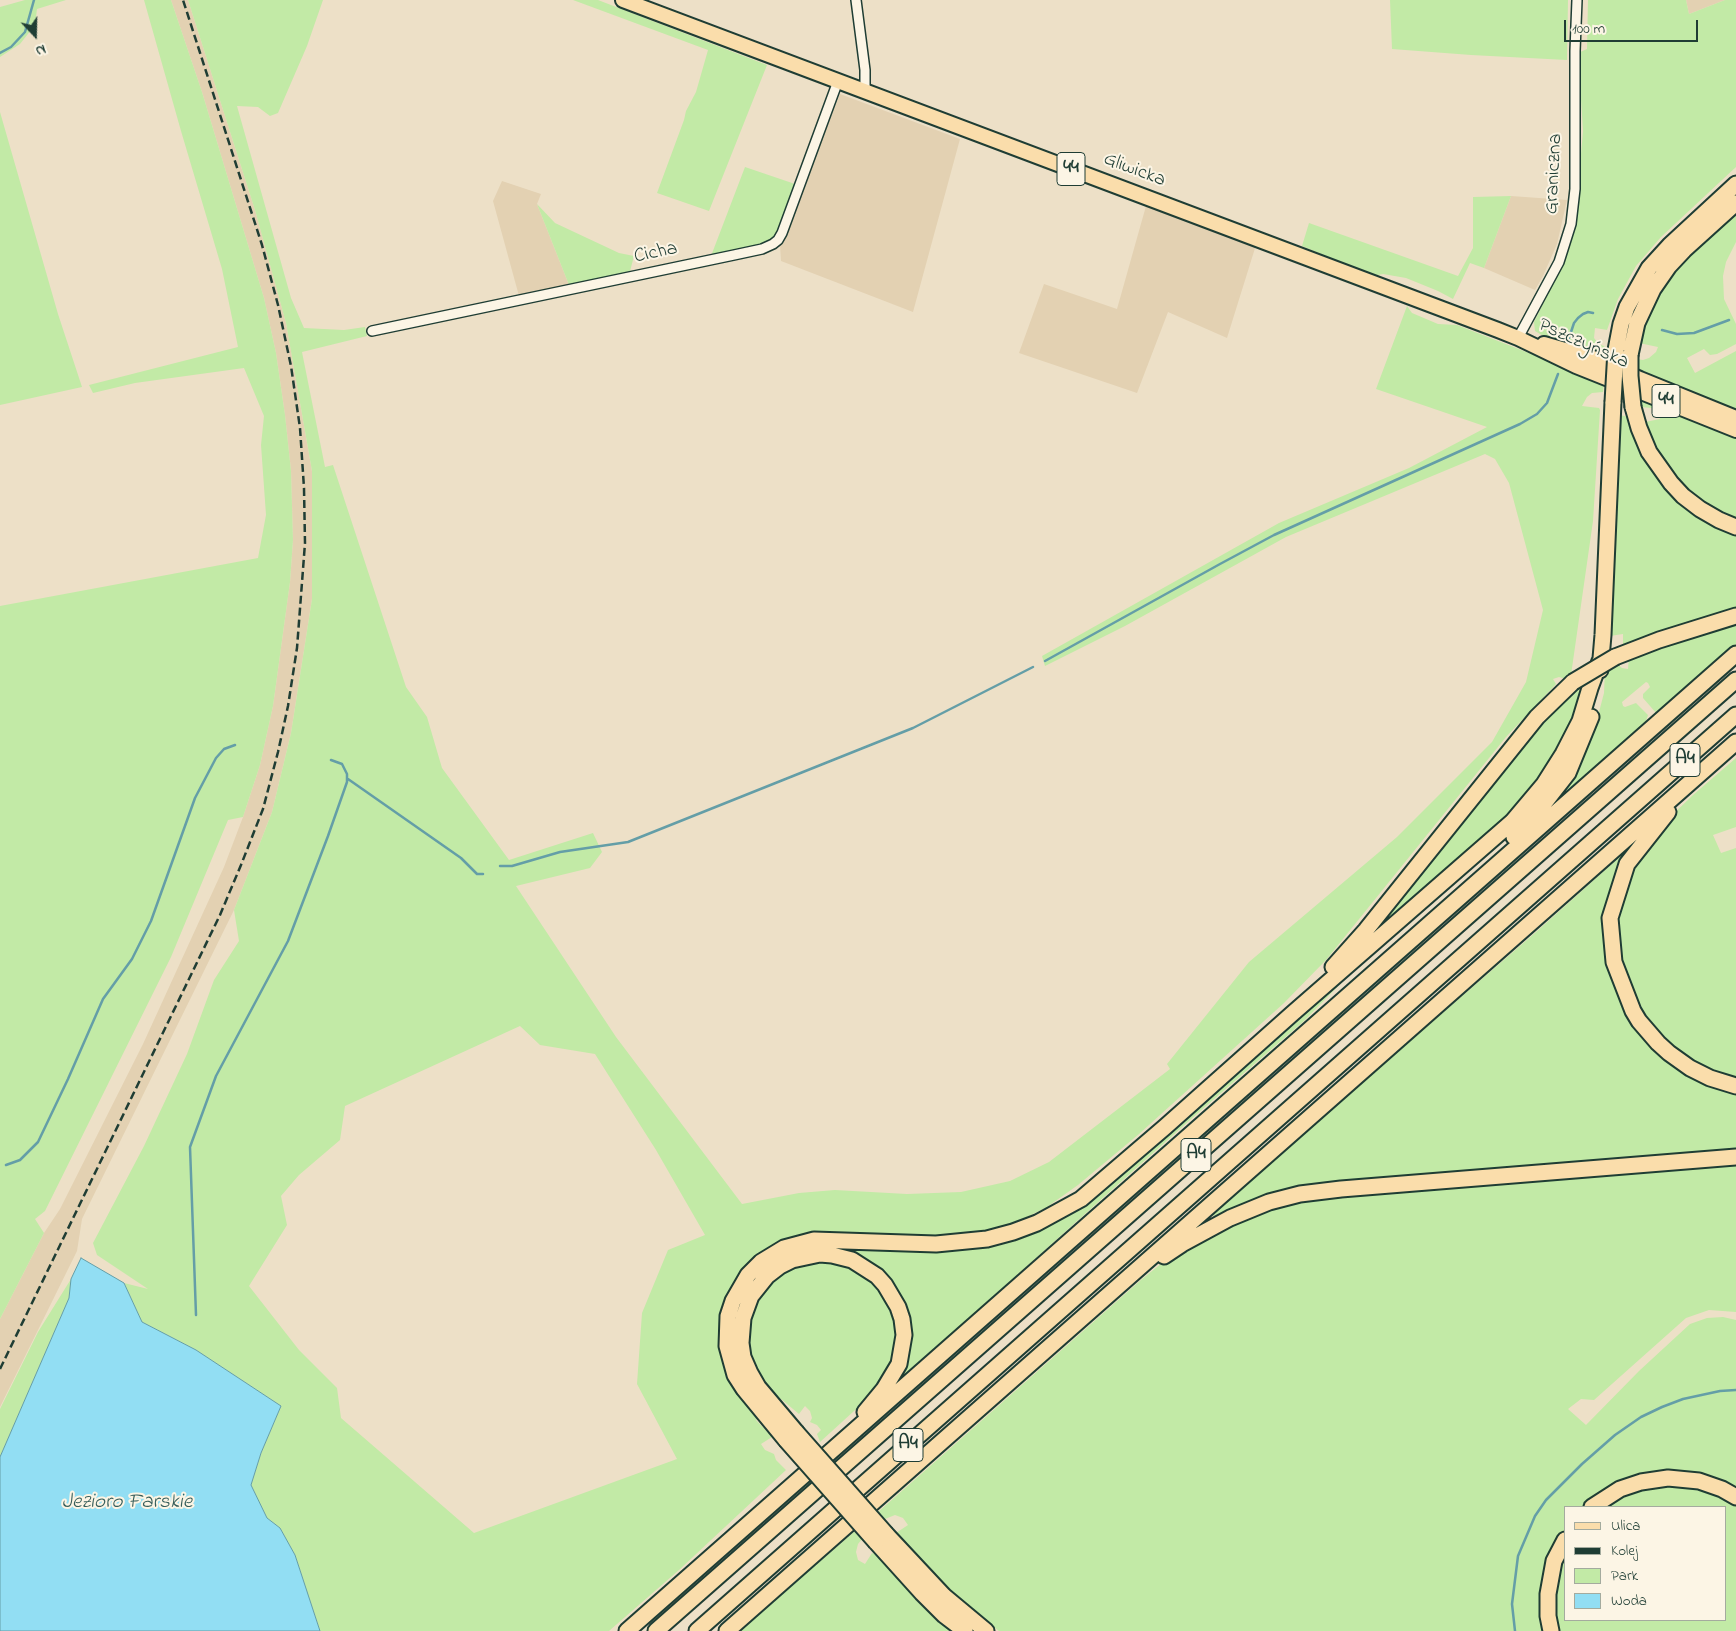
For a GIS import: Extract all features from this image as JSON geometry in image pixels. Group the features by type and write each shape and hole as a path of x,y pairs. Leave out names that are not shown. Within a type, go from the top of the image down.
{"highway":[{"path":"1736,184 1670,245 1649,268 1627,307 1621,324 1623,352 1630,376 1633,407 1649,452 1671,484 1683,496 1700,509 1736,527"},
{"path":"1447,908 1532,819 1568,772 1590,718 1609,657 1613,402 1623,352 1653,289 1669,266 1736,203"},
{"path":"1293,1013 1366,930 1538,717 1573,682 1609,657 1736,616"},
{"path":"628,1631 1736,654"},
{"path":"965,1631 944,1615 922,1593 881,1538 791,1436 744,1389 735,1375 727,1346 728,1316 733,1301 748,1274 761,1262 784,1248 814,1240 936,1244 987,1239 1037,1223 1080,1199 1099,1185 1512,822 1544,784 1563,754 1580,721 1590,688 1609,657"},
{"name":"A4","path":"656,1631 1736,680"},
{"name":"A4","path":"697,1631 1736,715"},
{"path":"727,1631 1736,742"},
{"path":"1696,777 1627,864 1610,918 1614,962 1633,1011 1639,1021 1658,1042 1669,1053 1690,1068 1710,1078 1736,1086"},
{"path":"1107,1296 1182,1244 1208,1229 1268,1202 1300,1194 1341,1189 1736,1157"},
{"path":"791,1436 758,1387 743,1357 741,1330 746,1307 758,1286 767,1276 792,1260 820,1254 852,1260 870,1270 885,1285 898,1307 904,1335 899,1364 892,1377 829,1453"},
{"path":"1594,1506 1620,1489 1641,1482 1668,1478 1698,1481 1717,1487 1736,1497"},
{"path":"881,1538 944,1596 986,1631"},
{"path":"1551,1631 1548,1616 1548,1594 1554,1561 1564,1542"}],"main road":[{"name":"Gliwicka","path":"623,0 1518,338"},
{"name":"Pszczyńska","path":"1518,338 1570,350 1596,359 1736,418"},
{"name":"Pszczyńska","path":"1518,338 1576,366 1736,430"}],"street":[{"path":"856,0 865,70 865,91"},
{"name":"Graniczna","path":"1518,338 1559,262 1571,224 1575,189 1577,0"},
{"name":"Cicha","path":"372,332 734,256 762,249 773,244 782,233 838,81"}],"shaded area":[{"path":"171,0 188,0 255,210 286,323 312,471 312,599 291,733 272,812 234,910 82,1219 77,1251 0,1407 0,1319 44,1233 60,1209 143,1044 224,867 243,817 260,765 273,706 290,582 293,540 291,471 276,353 264,298 202,92"},
{"path":"1686,0 1725,0 1689,14"},
{"path":"840,94 960,139 913,312 781,261 780,245"},
{"path":"502,181 541,194 537,204 569,285 519,296 493,201"},
{"path":"1511,196 1567,200 1557,244 1535,290 1484,268"},
{"path":"1146,206 1256,245 1227,338 1168,312 1137,393 1019,353 1044,284 1117,309"}],"green space":[{"path":"25,0 66,0 37,9 35,25 20,44 0,57 0,7"},
{"path":"144,0 171,0 202,92 264,298 276,353 291,471 293,540 290,582 273,706 260,765 243,817 228,820 171,957 45,1211 35,1219 44,1233 0,1319 0,606 258,558 266,515 261,445 264,416 244,368 135,383 93,393 89,385 238,347 222,269"},
{"path":"188,0 323,0 307,46 278,113 270,116 258,107 237,106 291,298 304,328 344,330 365,327 367,336 302,352 325,467 333,465 406,687 427,717 442,768 509,860 593,833 602,852 590,868 516,886 616,1037 742,1204 799,1193 835,1190 907,1194 961,1192 1010,1181 1049,1162 1170,1069 1167,1064 1249,962 1397,837 1492,742 1526,682 1543,610 1509,483 1495,459 1485,454 1286,537 1125,626 1045,666 1042,656 1279,523 1409,468 1487,427 1376,389 1407,306 1412,313 1438,324 1457,325 1604,384 1603,392 1592,393 1587,397 1582,406 1599,408 1600,410 1593,521 1571,675 1566,679 1559,677 1553,679 1556,684 1506,737 1326,960 1284,1003 1139,1134 1078,1185 1047,1207 1009,1226 959,1237 785,1241 723,1311 720,1338 724,1369 738,1396 772,1437 761,1444 765,1450 774,1454 776,1460 786,1470 679,1570 609,1631 320,1631 295,1555 280,1528 267,1518 251,1485 261,1453 281,1406 196,1350 142,1322 124,1283 148,1289 97,1255 93,1243 144,1146 187,1054 214,980 239,941 234,910 272,812 291,733 312,599 312,471 286,323 255,210","holes":["520,1026 540,1045 595,1054 656,1150 705,1235 668,1250 642,1313 637,1384 677,1459 474,1533 341,1418 337,1388 299,1350 249,1286 287,1225 281,1196 299,1175 340,1140 345,1106"]},
{"path":"573,0 598,0 767,65 709,211 657,193 686,111 696,92 708,50"},
{"path":"1390,0 1568,0 1567,60 1392,49"},
{"path":"1588,0 1686,0 1689,14 1725,0 1736,0 1736,167 1661,237 1636,266 1618,299 1607,330 1595,328 1594,338 1599,344 1606,347 1604,357 1545,337 1535,331 1534,322 1564,261 1575,223 1583,131 1578,53 1587,49"},
{"path":"0,112 58,314 82,387 0,405"},
{"path":"745,167 795,184 776,239 760,247 711,256"},
{"path":"1511,196 1484,268 1470,263 1453,299 1406,278 1383,274 1373,276 1302,246 1309,223 1458,276 1473,248 1473,197"},
{"path":"537,204 555,223 619,253 634,256 629,275 569,285"},
{"path":"1736,210 1736,242 1726,262 1723,276 1724,299 1736,324 1736,344 1717,354 1710,355 1704,349 1687,358 1695,373 1736,351 1736,411 1637,371 1637,359 1649,358 1656,352 1658,347 1639,343 1648,313 1665,281 1692,251"},
{"path":"1639,398 1736,437 1736,521 1718,513 1679,485 1660,459 1645,422 1660,419 1657,412 1652,408 1640,407"},
{"path":"1619,415 1630,417 1647,457 1736,532 1736,611 1623,648 1623,634 1610,636"},
{"path":"1736,621 1736,644 1657,714 1643,698 1643,694 1650,687 1646,682 1622,702 1625,707 1636,703 1648,715 1646,721 1555,804 1552,802 1578,762 1594,731 1604,693 1605,669 1616,663 1622,668 1628,669 1629,656"},
{"path":"1586,681 1571,727 1560,750 1523,802 1358,952 1371,930 1543,718 1566,696"},
{"path":"1736,758 1736,827 1713,835 1721,853 1736,848 1736,1082 1703,1070 1677,1054 1640,1013 1623,971 1617,943 1617,922 1629,874 1665,822"},
{"path":"1633,845 1606,940 1649,1043 1736,1091 1736,1151 1330,1183 1278,1192 1214,1216 1211,1214 1536,932"},
{"path":"1351,973 1304,1021 1190,1120 903,1377 902,1374 909,1354 911,1336 908,1317 901,1298 889,1279 837,1249 837,1245 1026,1232 1230,1076"},
{"path":"1736,1164 1736,1312 1709,1310 1686,1318 1594,1400 1581,1399 1568,1409 1586,1425 1639,1371 1690,1324 1707,1318 1723,1317 1736,1320 1736,1491 1667,1474 1589,1506 1564,1506 1564,1534 1555,1548 1547,1631 999,1631 951,1596 893,1535 908,1525 903,1518 895,1515 885,1519 878,1512 1142,1279 1172,1255 1205,1235 1268,1209 1306,1199"},
{"path":"825,1262 848,1266 868,1276 881,1289 892,1308 897,1327 897,1348 893,1364 882,1382 865,1401 820,1442 817,1434 821,1430 817,1425 810,1422 812,1418 810,1411 805,1406 799,1414 781,1399 775,1400 759,1378 748,1346 748,1324 753,1308 764,1289 784,1272 805,1263"},
{"path":"71,1279 69,1298 0,1457 0,1409 38,1332"},
{"path":"1690,1486 1716,1493 1736,1504 1736,1631 1558,1631 1554,1600 1558,1571 1564,1557 1564,1621 1726,1621 1726,1506 1605,1506 1622,1496 1654,1487"},
{"path":"855,1531 862,1539 858,1544 856,1552 858,1560 865,1564 872,1553 881,1557 956,1631 740,1631"}],"water":[{"name":"Jezioro Farskie","path":"81,1258 124,1283 142,1322 196,1350 281,1406 261,1453 251,1485 267,1518 280,1528 295,1555 320,1631 0,1631 0,1457 69,1298 71,1279"}],"waterway":[{"path":"0,53 11,47 25,32 34,0"},
{"path":"1569,338 1574,323 1578,318 1588,312 1593,313"},
{"path":"1662,330 1677,334 1694,333 1729,320"},
{"path":"1045,661 1274,535 1520,424 1537,414 1547,403 1558,374"},
{"path":"500,866 512,866 560,852 628,842 913,728 1033,667"},
{"path":"6,1165 20,1160 38,1142 103,999 132,959 151,921 195,798 216,758 224,749 235,745"},
{"path":"196,1315 190,1147 216,1076 288,941 328,836 347,782 347,774 342,764 331,760"},
{"path":"348,779 461,858 477,874 483,874"},
{"path":"1515,1631 1512,1604 1518,1556 1535,1516 1546,1500 1582,1464 1615,1435 1641,1417 1683,1399 1720,1391 1736,1390"}],"railway":[{"path":"0,1369 220,915 241,865 263,809 278,752 288,706 297,648 305,543 304,488 300,428 291,366 278,305 262,245 183,0"}]}
